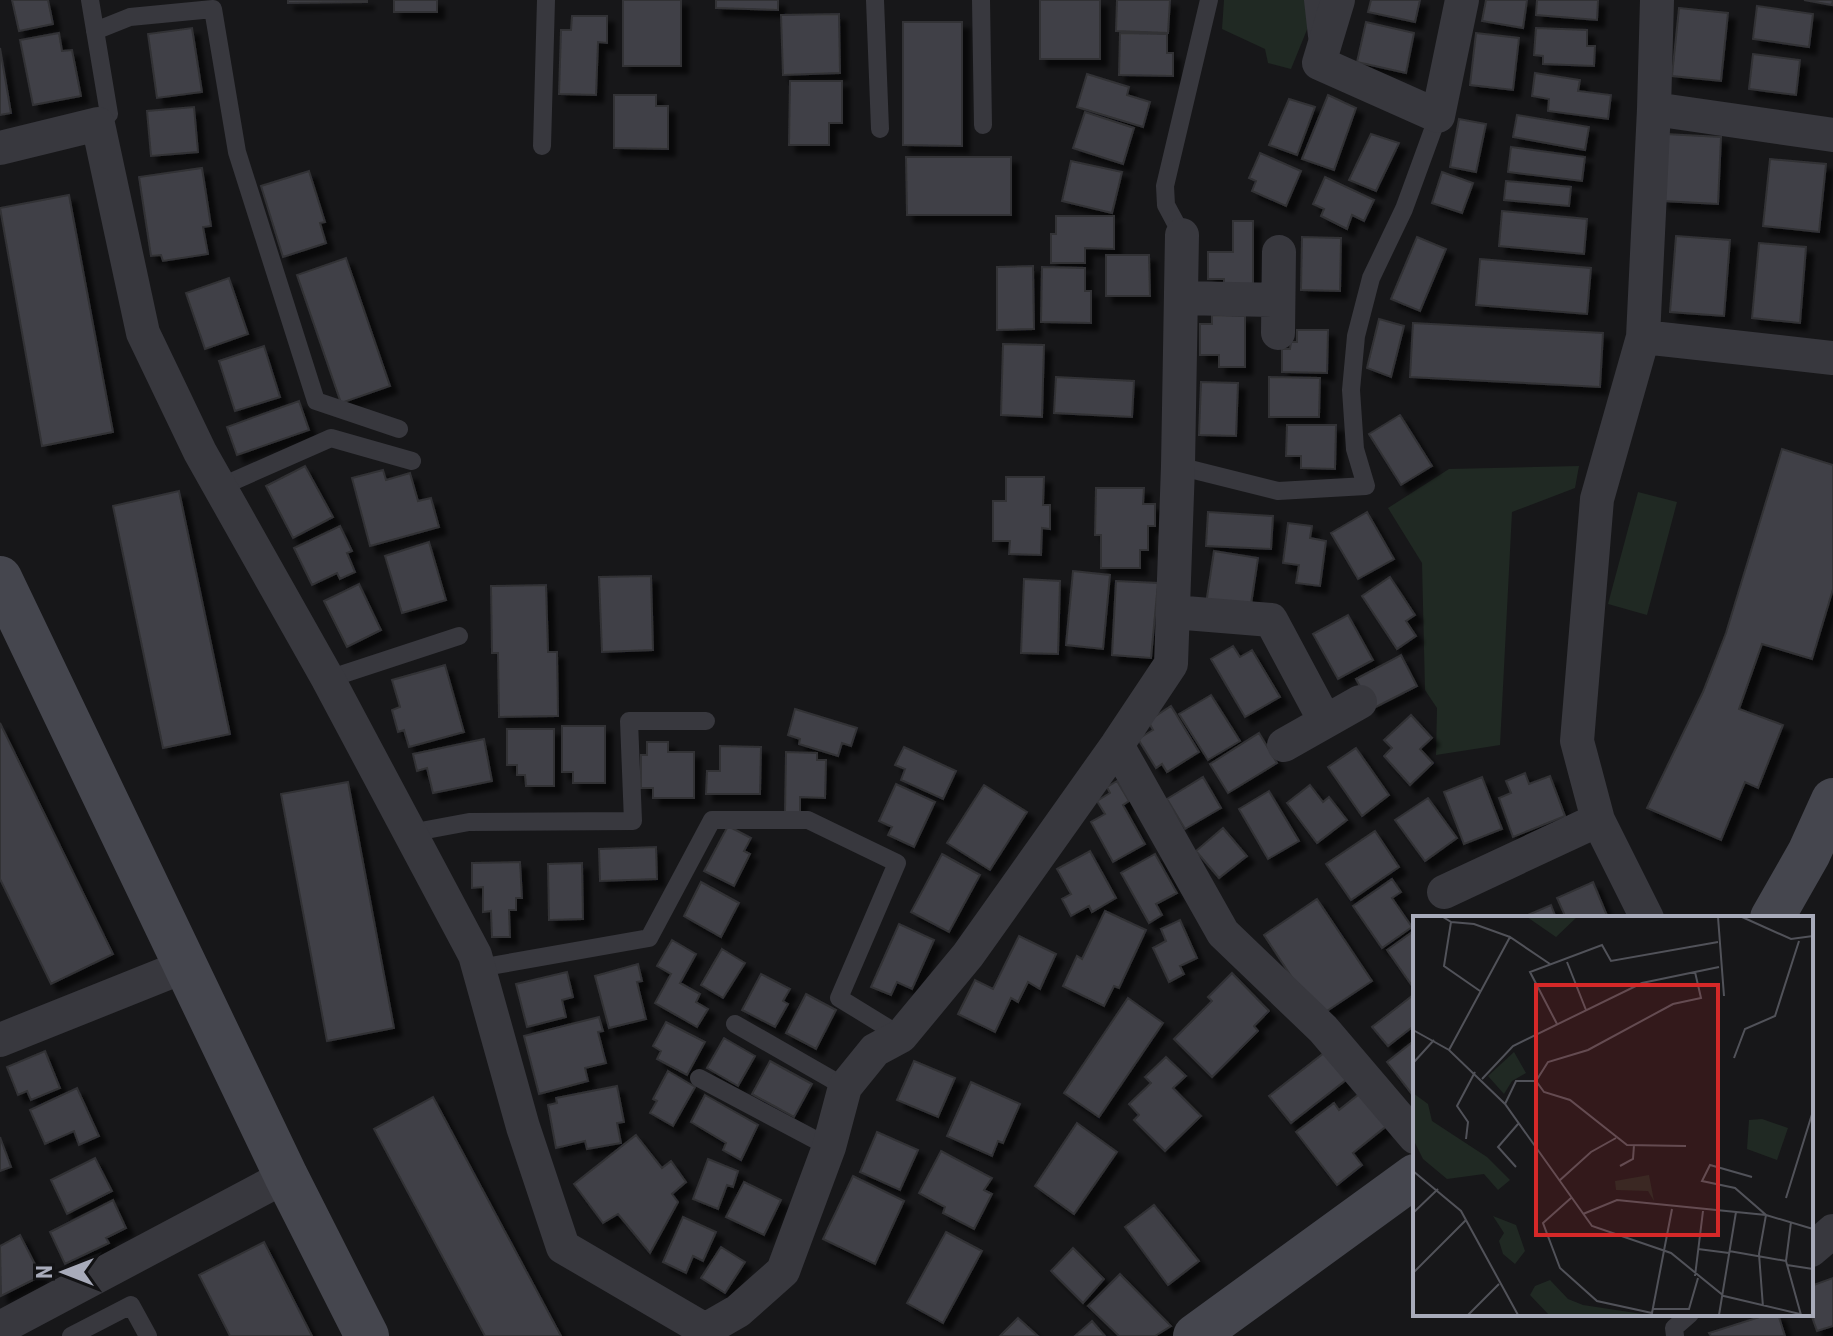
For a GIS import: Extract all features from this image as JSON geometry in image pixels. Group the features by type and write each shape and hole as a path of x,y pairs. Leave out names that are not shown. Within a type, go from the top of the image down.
{"street":[{"path":"1338,0 1319,63 1438,116 1462,0"},
{"path":"1646,916 1598,820 1577,741 1597,499 1643,337 1657,0"},
{"path":"1654,109 1833,135"},
{"path":"0,148 98,124 143,333 200,452 328,679 475,955 523,1127 563,1247 705,1333 738,1311 783,1271 829,1147 845,1087 875,1050 901,1036 968,955 1171,664 1182,235"},
{"path":"1181,298 1278,317 1279,252"},
{"path":"1643,337 1833,358"},
{"path":"0,578 286,1176 367,1336"},
{"path":"1173,612 1271,620 1325,721"},
{"path":"1284,745 1360,702"},
{"path":"1117,745 1223,933 1323,1029 1413,1135"},
{"path":"1773,916 1809,853 1833,800"},
{"path":"1444,892 1598,820"},
{"path":"0,1040 185,966"},
{"path":"0,1328 286,1176"},
{"path":"1195,1336 1413,1177"},
{"path":"1813,1248 1833,1231"}],"lane":[{"path":"90,0 109,114 98,124"},
{"path":"542,146 546,0"},
{"path":"875,0 880,129"},
{"path":"981,0 983,125"},
{"path":"1182,235 1166,205 1165,186 1209,0"},
{"path":"1313,0 1319,63"},
{"path":"95,31 130,17 213,9 237,152 316,401 399,429"},
{"path":"1178,466 1278,491 1366,486 1354,435 1351,390 1356,336 1371,278 1404,209 1438,116"},
{"path":"220,487 331,438 412,461"},
{"path":"328,679 459,636"},
{"path":"410,833 469,822 633,821 629,721 706,721"},
{"path":"479,968 649,938 712,820 808,820 897,863 839,998 901,1036"},
{"path":"735,1024 845,1087"},
{"path":"699,1078 829,1147"},
{"path":"71,1336 131,1305 148,1336"},
{"path":"1675,1336 1674,1328 1688,1316"}],"shaded area":[{"path":"1224,0 1319,0 1291,69 1268,63 1265,49 1222,29"},
{"path":"1579,466 1575,488 1512,512 1500,745 1436,755 1437,708 1425,690 1422,563 1388,508 1449,469"},
{"path":"1638,492 1677,502 1647,615 1608,604"}],"building":[{"path":"12,0 48,0 53,24 19,31"},
{"path":"288,0 367,0 367,2 288,3"},
{"path":"394,0 437,0 437,12 394,12"},
{"path":"623,0 681,0 681,66 623,66"},
{"path":"716,0 778,0 778,10 716,8"},
{"path":"1040,0 1100,0 1100,59 1040,59"},
{"path":"1117,0 1170,0 1168,33 1116,31"},
{"path":"1371,0 1420,0 1415,22 1368,12"},
{"path":"1486,0 1527,0 1523,28 1482,21"},
{"path":"1537,0 1598,0 1597,20 1536,15"},
{"path":"1804,0 1833,0 1832,5"},
{"path":"1757,6 1813,14 1809,47 1753,39"},
{"path":"1679,8 1728,13 1721,81 1672,76"},
{"path":"839,14 840,73 783,75 781,15"},
{"path":"572,16 607,16 607,43 598,42 596,95 559,94 561,30 571,30"},
{"path":"903,22 962,22 962,146 903,145"},
{"path":"1366,22 1414,33 1406,73 1357,62"},
{"path":"192,28 202,92 157,98 148,34"},
{"path":"1536,28 1587,30 1587,46 1595,46 1594,66 1543,64 1543,56 1534,55"},
{"path":"59,33 62,51 72,50 81,96 33,105 20,40"},
{"path":"1120,33 1167,34 1167,53 1173,53 1173,76 1119,75"},
{"path":"1476,33 1519,38 1513,90 1470,85"},
{"path":"0,48 11,113 0,115"},
{"path":"1753,54 1800,60 1796,95 1749,89"},
{"path":"1535,73 1580,80 1578,91 1611,95 1608,119 1548,111 1549,99 1532,96"},
{"path":"1087,74 1129,87 1127,95 1150,102 1143,127 1077,107"},
{"path":"790,81 842,81 842,123 829,123 829,145 789,145"},
{"path":"614,95 656,95 656,106 668,106 668,149 614,148"},
{"path":"1328,95 1356,108 1334,170 1302,159"},
{"path":"1289,99 1315,107 1297,155 1269,145"},
{"path":"194,107 198,152 151,156 147,111"},
{"path":"1085,112 1134,128 1123,164 1073,148"},
{"path":"1517,115 1589,127 1585,150 1513,137"},
{"path":"1459,119 1486,124 1476,172 1450,167"},
{"path":"1371,134 1399,143 1376,191 1349,180"},
{"path":"1665,134 1721,137 1718,204 1662,201"},
{"path":"1511,147 1585,157 1582,181 1508,172"},
{"path":"1260,153 1301,171 1286,206 1252,191 1256,181 1249,178"},
{"path":"906,157 1011,157 1011,215 907,215"},
{"path":"1770,159 1826,164 1819,232 1763,226"},
{"path":"1071,161 1122,172 1112,213 1062,201"},
{"path":"202,168 211,226 203,227 208,254 163,261 161,255 151,256 139,177"},
{"path":"309,171 325,222 320,223 326,243 283,257 261,186"},
{"path":"1442,172 1473,183 1462,213 1432,203"},
{"path":"1325,177 1374,200 1364,221 1352,215 1347,229 1321,216 1324,209 1313,204"},
{"path":"1506,181 1571,187 1569,206 1504,200"},
{"path":"69,195 113,432 42,446 0,208"},
{"path":"1502,211 1587,219 1584,254 1499,246"},
{"path":"1056,216 1114,216 1114,249 1085,248 1085,263 1051,263 1051,234 1056,234"},
{"path":"1233,221 1253,221 1253,288 1224,288 1224,279 1208,279 1208,252 1233,252"},
{"path":"1676,236 1730,240 1724,316 1670,312"},
{"path":"1302,237 1341,238 1340,291 1301,290"},
{"path":"1417,237 1446,249 1420,311 1391,299"},
{"path":"1759,243 1806,247 1800,323 1752,318"},
{"path":"1106,255 1149,255 1150,296 1106,296"},
{"path":"346,258 390,386 341,403 297,275"},
{"path":"1480,259 1591,268 1587,314 1476,305"},
{"path":"1033,266 1034,329 997,330 997,267"},
{"path":"1042,267 1085,268 1085,291 1091,291 1091,323 1041,322"},
{"path":"229,278 248,334 205,349 186,293"},
{"path":"1212,315 1245,316 1245,367 1219,367 1219,355 1200,355 1200,324 1212,324"},
{"path":"1379,319 1404,326 1391,377 1367,368"},
{"path":"1413,323 1603,333 1600,387 1410,377"},
{"path":"1297,330 1328,330 1327,373 1282,372 1282,349 1290,349 1291,342 1297,342"},
{"path":"1003,344 1044,345 1042,417 1001,415"},
{"path":"264,346 280,397 235,411 219,361"},
{"path":"1056,377 1134,381 1132,417 1054,413"},
{"path":"1269,377 1320,378 1319,417 1269,417"},
{"path":"1201,382 1238,383 1236,436 1199,435"},
{"path":"299,401 309,430 237,455 227,427"},
{"path":"1400,415 1432,466 1401,485 1369,434"},
{"path":"1287,425 1336,425 1335,469 1301,468 1301,456 1286,456"},
{"path":"1782,449 1833,465 1833,589 1812,659 1762,644 1739,709 1783,725 1758,788 1745,782 1721,840 1647,808 1703,692 1726,633"},
{"path":"305,466 333,517 293,538 266,486"},
{"path":"383,470 386,480 410,473 418,501 431,498 439,527 370,546 352,478"},
{"path":"1006,477 1044,477 1043,505 1050,505 1050,529 1042,528 1041,555 1009,554 1010,541 993,541 993,501 1006,501"},
{"path":"1096,488 1144,488 1143,504 1155,504 1155,526 1148,526 1148,550 1140,550 1140,568 1101,568 1101,535 1095,535"},
{"path":"179,491 230,734 163,748 113,506"},
{"path":"1208,512 1273,516 1271,549 1206,546"},
{"path":"1367,512 1394,559 1358,579 1331,533"},
{"path":"1288,523 1312,526 1310,538 1326,541 1320,586 1296,583 1299,565 1283,563"},
{"path":"340,526 352,551 347,553 355,572 340,579 337,573 312,585 294,548"},
{"path":"429,542 446,600 402,613 385,556"},
{"path":"1214,551 1258,558 1250,611 1206,604"},
{"path":"1073,571 1110,575 1103,649 1066,645"},
{"path":"651,576 653,650 602,652 599,577"},
{"path":"1390,577 1415,615 1406,621 1416,636 1397,649 1362,596"},
{"path":"1024,579 1060,581 1058,654 1021,653"},
{"path":"1116,581 1158,583 1151,658 1112,655"},
{"path":"359,584 381,630 347,647 324,601"},
{"path":"546,585 548,652 557,652 558,716 499,717 498,653 492,653 491,586"},
{"path":"1348,615 1373,660 1338,679 1313,634"},
{"path":"1233,646 1240,657 1252,650 1280,697 1245,717 1211,659"},
{"path":"1401,655 1417,686 1372,709 1356,679"},
{"path":"445,665 464,732 409,747 404,730 398,732 392,710 400,707 392,680"},
{"path":"1211,695 1240,741 1208,760 1179,714"},
{"path":"1171,706 1199,752 1167,772 1162,764 1156,768 1138,739 1153,730 1148,721"},
{"path":"795,709 857,728 851,746 842,743 838,756 799,744 800,739 788,735"},
{"path":"1411,715 1432,738 1420,749 1433,763 1410,785 1384,756 1392,748 1384,740"},
{"path":"0,723 113,954 51,984 0,879"},
{"path":"562,726 605,726 605,783 573,783 573,772 562,772"},
{"path":"507,729 554,729 554,786 526,786 525,775 517,775 517,765 507,765"},
{"path":"1259,733 1277,763 1228,793 1210,764"},
{"path":"484,739 492,781 433,793 427,768 417,771 413,754"},
{"path":"647,742 668,742 668,752 694,752 694,798 653,798 653,788 641,788 641,755 647,755"},
{"path":"720,746 761,747 760,794 706,794 707,771 720,771"},
{"path":"904,747 956,771 943,799 901,780 905,769 895,765"},
{"path":"1356,748 1389,795 1362,816 1328,767"},
{"path":"786,752 817,753 817,760 826,760 825,798 800,797 800,814 785,813"},
{"path":"1525,773 1529,784 1550,776 1565,816 1513,837 1499,798 1511,793 1506,781"},
{"path":"1203,777 1221,808 1185,829 1167,799"},
{"path":"1482,777 1502,829 1464,844 1444,792"},
{"path":"1117,781 1129,801 1123,805 1145,844 1113,862 1091,822 1105,814 1097,801 1110,793 1107,787"},
{"path":"348,782 394,1028 327,1041 281,794"},
{"path":"896,784 935,802 914,847 888,835 892,827 879,821"},
{"path":"984,785 1027,812 990,870 947,843"},
{"path":"1310,785 1323,802 1329,797 1347,820 1317,843 1287,803"},
{"path":"1269,791 1299,841 1268,859 1239,809"},
{"path":"1428,798 1457,838 1425,861 1395,820"},
{"path":"728,826 751,838 744,851 750,854 734,886 704,871"},
{"path":"1223,828 1247,856 1219,878 1196,851"},
{"path":"1375,831 1399,867 1351,900 1326,864"},
{"path":"656,847 657,879 600,881 599,849"},
{"path":"1090,851 1116,898 1092,912 1089,906 1071,916 1062,899 1071,894 1057,869"},
{"path":"942,854 980,875 949,932 911,912"},
{"path":"1155,854 1177,893 1156,904 1162,915 1149,923 1121,873"},
{"path":"520,862 522,898 516,898 516,910 509,910 510,937 492,937 491,911 483,912 483,887 472,888 472,863"},
{"path":"582,863 583,919 549,920 548,864"},
{"path":"1392,879 1401,892 1392,898 1412,927 1382,948 1353,906"},
{"path":"701,882 739,903 721,937 684,916"},
{"path":"1593,882 1607,916 1565,916 1557,898"},
{"path":"1317,899 1372,981 1318,1017 1264,935"},
{"path":"1551,905 1555,916 1526,916"},
{"path":"1105,911 1146,930 1119,988 1114,986 1104,1006 1063,986 1077,956 1082,959"},
{"path":"1180,920 1197,958 1180,966 1184,974 1169,982 1153,948 1166,941 1161,929"},
{"path":"899,924 934,940 912,989 897,982 891,995 871,987"},
{"path":"1413,931 1413,987 1387,950"},
{"path":"1019,936 1056,954 1040,989 1028,982 1018,1002 1011,998 995,1032 958,1014 975,980 993,989"},
{"path":"672,940 696,954 680,983 700,994 696,1002 708,1009 697,1027 655,1003 671,974 657,966"},
{"path":"722,949 745,963 723,998 701,985"},
{"path":"638,964 642,981 637,982 646,1019 609,1028 595,976"},
{"path":"567,972 573,997 562,1000 566,1017 527,1027 516,984"},
{"path":"1232,973 1269,1011 1254,1026 1258,1031 1212,1077 1174,1039 1212,1001 1208,997"},
{"path":"761,974 790,989 783,1001 788,1004 775,1027 742,1010"},
{"path":"806,994 836,1010 816,1049 786,1033"},
{"path":"1413,997 1413,1027 1388,1046 1372,1027"},
{"path":"1128,998 1163,1023 1099,1117 1064,1093"},
{"path":"599,1017 603,1031 598,1032 606,1063 585,1068 588,1081 539,1094 524,1036"},
{"path":"666,1022 705,1042 687,1075 657,1059 661,1051 653,1046"},
{"path":"724,1038 755,1056 738,1086 707,1068"},
{"path":"1413,1042 1413,1095 1387,1062"},
{"path":"1329,1049 1351,1076 1291,1123 1269,1096"},
{"path":"45,1051 60,1088 31,1100 27,1091 18,1095 7,1067"},
{"path":"1166,1057 1186,1076 1173,1088 1201,1116 1165,1151 1134,1120 1139,1115 1129,1104 1151,1083 1145,1077"},
{"path":"770,1061 812,1084 794,1117 752,1094"},
{"path":"914,1061 955,1078 938,1117 897,1100"},
{"path":"668,1071 695,1087 673,1126 650,1113 657,1101 653,1099"},
{"path":"971,1082 1020,1104 1003,1143 998,1141 992,1156 947,1136"},
{"path":"617,1086 624,1122 617,1123 621,1143 587,1149 585,1141 556,1148 548,1105 557,1103 556,1098"},
{"path":"77,1088 99,1136 79,1145 74,1131 45,1144 30,1110"},
{"path":"1363,1091 1389,1124 1353,1153 1362,1165 1337,1185 1296,1132 1334,1103 1339,1110"},
{"path":"705,1095 758,1125 741,1160 723,1150 726,1143 691,1122"},
{"path":"433,1097 561,1336 485,1336 374,1129"},
{"path":"1077,1123 1117,1152 1074,1214 1035,1186"},
{"path":"877,1132 918,1150 900,1190 860,1172"},
{"path":"636,1135 662,1168 671,1161 686,1182 672,1194 678,1202 650,1253 618,1214 603,1223 574,1184"},
{"path":"0,1137 11,1167 0,1171"},
{"path":"941,1151 992,1178 984,1190 992,1194 974,1229 943,1213 945,1207 919,1193"},
{"path":"95,1158 112,1191 67,1214 51,1180"},
{"path":"708,1159 738,1171 733,1187 727,1185 718,1209 693,1199"},
{"path":"853,1176 904,1201 875,1264 823,1239"},
{"path":"744,1182 781,1200 764,1235 726,1217"},
{"path":"113,1200 126,1228 106,1238 109,1243 65,1264 50,1232"},
{"path":"1154,1205 1199,1261 1168,1285 1125,1227"},
{"path":"683,1217 716,1232 703,1261 693,1256 686,1273 663,1262"},
{"path":"946,1232 982,1251 943,1323 907,1303"},
{"path":"20,1235 41,1276 1,1296 0,1246"},
{"path":"264,1242 312,1336 230,1336 199,1275"},
{"path":"721,1247 745,1262 725,1293 701,1278"},
{"path":"1073,1248 1104,1279 1083,1303 1051,1271"},
{"path":"1120,1274 1171,1326 1155,1336 1119,1336 1088,1306"},
{"path":"1833,1278 1833,1326 1817,1331 1812,1316 1813,1285"},
{"path":"1763,1316 1779,1316 1785,1336 1711,1336 1709,1333"},
{"path":"1018,1318 1038,1336 1000,1336"},
{"path":"1092,1321 1105,1336 1075,1336"}]}
